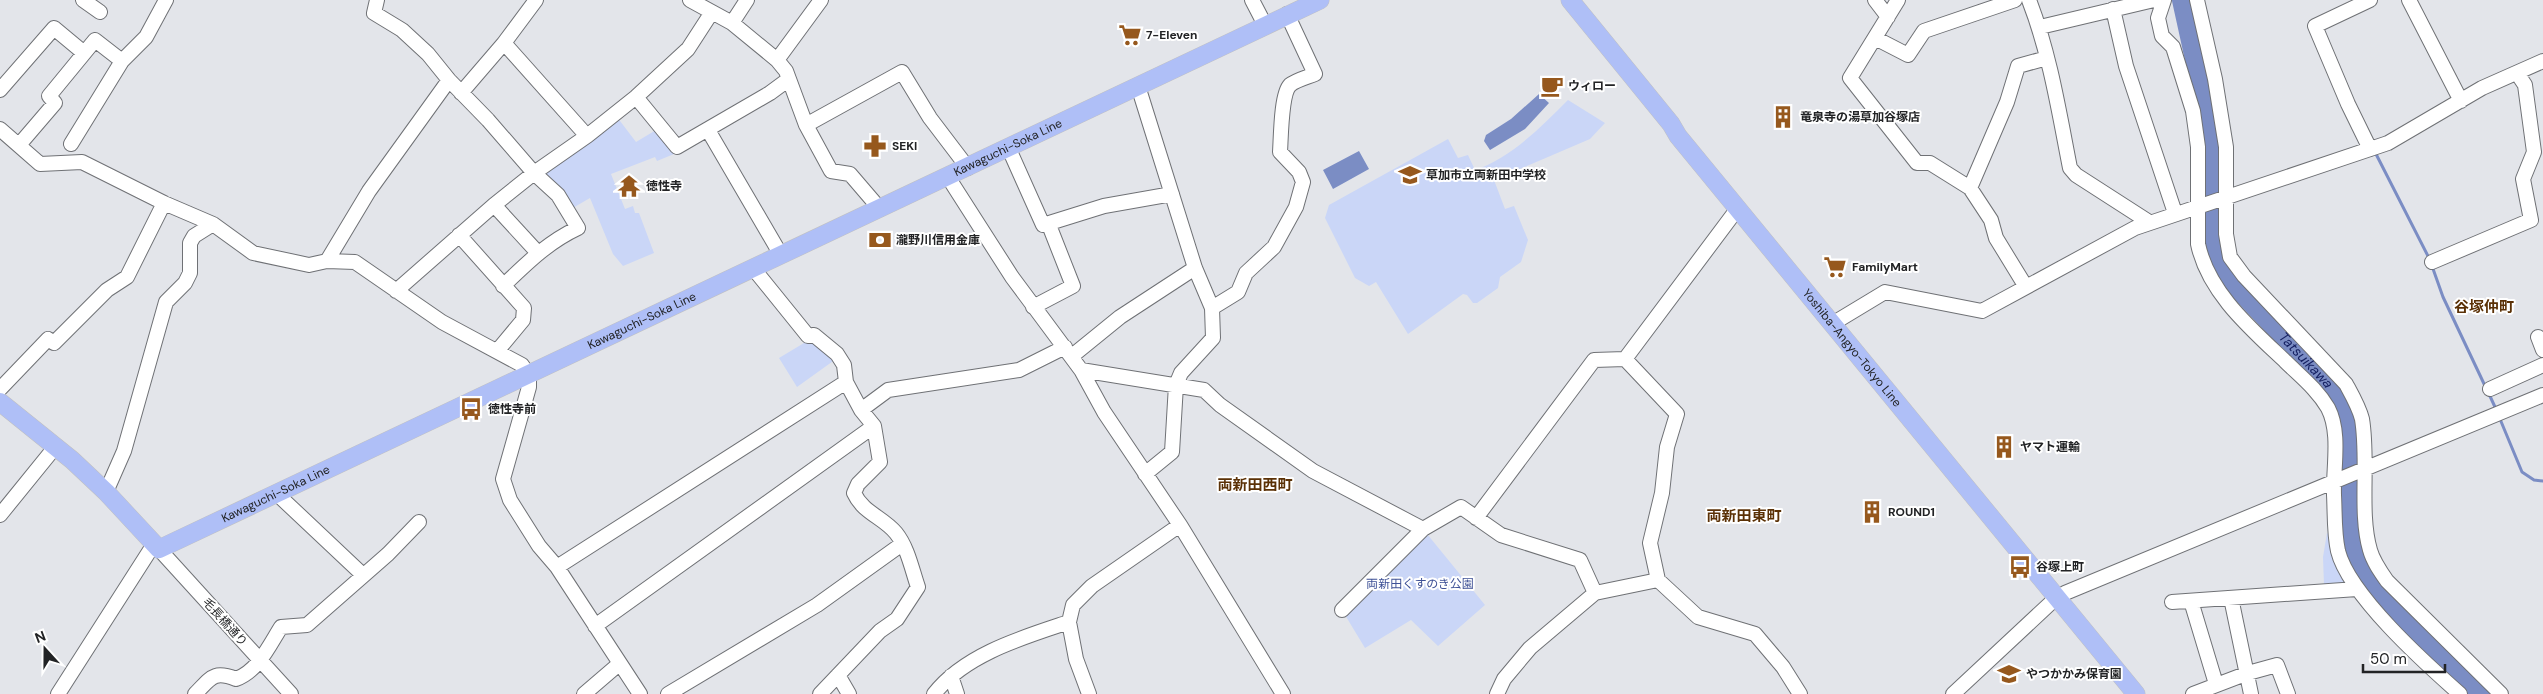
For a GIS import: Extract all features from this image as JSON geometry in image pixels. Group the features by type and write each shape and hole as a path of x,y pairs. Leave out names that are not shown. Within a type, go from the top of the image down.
{"main road":[{"name":"Kawaguchi-Soka Line","path":"157,546 276,493 529,375 1320,0"},
{"name":"Yoshiba-Angyo-Tokyo Line","path":"1570,0 1832,324 2136,694"},
{"path":"0,402 56,446 106,492 157,546"}],"street":[{"path":"83,0 100,12"},
{"path":"71,144 122,61 146,37 166,0"},
{"path":"377,0 374,13 402,30 428,54 449,80 534,173 558,195 578,228 556,239 503,286"},
{"path":"461,93 536,0"},
{"path":"690,0 732,23 777,60 789,79 806,125 831,171 850,174 880,209"},
{"path":"732,23 747,0"},
{"path":"777,60 821,0"},
{"path":"1252,0 1265,25"},
{"path":"1875,0 1888,17"},
{"path":"1898,0 1850,78 1917,164 1930,164 1970,188 1991,220 1996,238 2026,287"},
{"path":"1875,38 1908,55 1924,31 2015,0"},
{"path":"2029,0 2040,27 2070,168 2076,174 2149,222"},
{"path":"2040,27 2154,0"},
{"path":"2164,0 2158,18 2162,36 2173,47 2193,111 2198,146 2198,244 2201,260 2222,296 2241,318 2315,389 2328,410 2334,427 2338,551 2346,573 2367,602 2460,694"},
{"path":"2197,0 2216,80 2224,137 2223,198 2230,257 2244,276 2346,384 2361,417 2366,531 2370,552 2378,568 2387,581 2501,694"},
{"path":"2370,0 2316,26 2348,104 2370,149"},
{"path":"2409,0 2462,101"},
{"path":"2113,9 2126,66 2175,213"},
{"path":"396,291 494,205 636,97 688,49 712,12"},
{"path":"1212,308 1238,292 1246,273 1274,247 1300,194 1303,182 1299,172 1280,152 1284,102 1287,90 1291,84 1315,74 1287,14"},
{"path":"0,90 54,28 84,53"},
{"path":"19,145 55,104 49,96 95,40 122,61"},
{"path":"504,42 587,136"},
{"path":"1970,188 2007,102 2018,66 2047,58"},
{"path":"1832,324 1885,292 1982,311 2135,228 2388,143 2482,88 2543,61"},
{"path":"806,125 902,72 930,118 968,168"},
{"path":"2432,262 2531,220 2523,179 2538,152 2525,85 2518,73"},
{"path":"636,97 677,147 708,130 789,79"},
{"path":"327,261 369,192 449,80"},
{"path":"1138,86 1195,268 1212,308 1213,338 1181,373 1176,385 1172,452 1145,474"},
{"path":"0,129 40,164 82,162 164,203 213,224 253,253 309,265 327,261 356,262 442,322 498,350 522,365 529,375 529,387 503,479 510,500 539,546 557,567 640,694"},
{"path":"708,130 781,255"},
{"path":"1009,149 1043,225 1104,206 1172,194"},
{"path":"948,177 1033,307 1081,370 1104,412 1180,525 1283,694"},
{"path":"0,389 48,339 54,343 107,290 127,277 164,203"},
{"path":"494,205 538,253"},
{"path":"1626,359 1738,208"},
{"path":"106,492 124,451 166,302 185,283 190,273 190,243 194,236 213,224"},
{"path":"1033,307 1072,286 1049,224"},
{"path":"458,236 524,308 523,320 498,350"},
{"path":"753,268 808,336 814,334 837,354 844,365 846,382 861,410 874,426 880,462 858,484 854,493 859,503 896,532 918,587 897,619 880,631 820,694"},
{"path":"861,410 888,390 1019,370 1068,352 1195,268"},
{"path":"1476,518 1594,360 1626,359 1677,414 1666,447 1662,494 1650,543 1658,580 1698,617 1755,634 1783,667 1800,694"},
{"path":"2490,389 2543,365"},
{"path":"1081,370 1204,390 1234,415 1313,471 1423,529"},
{"path":"557,567 846,382"},
{"path":"1953,694 2056,598 2087,583 2543,395"},
{"path":"595,626 874,426"},
{"path":"0,515 56,446"},
{"path":"276,493 363,575"},
{"path":"1342,610 1423,529 1461,507 1501,535 1580,560 1596,593"},
{"path":"195,694 214,675 222,674 236,680 243,677 260,661 281,627 307,625 388,554 419,522"},
{"path":"1089,694 1076,659 1069,622 1073,605 1092,586 1180,525"},
{"path":"668,694 817,605 902,544"},
{"path":"58,694 157,546"},
{"name":"毛長橋通り","path":"157,546 291,694"},
{"path":"1497,694 1504,680 1530,648 1596,593 1658,580"},
{"path":"2172,602 2357,589"},
{"path":"2231,598 2251,694"},
{"path":"2192,601 2216,684"},
{"path":"934,694 951,676 1008,642 1069,622"},
{"path":"584,694 619,664"},
{"path":"2193,694 2216,684 2277,665 2288,694"},
{"path":"838,675 849,694"},
{"path":"951,676 956,694"}],"green space":[{"path":"1568,100 1605,123 1590,139 1494,180 1505,209 1514,206 1528,240 1521,262 1500,277 1498,288 1477,303 1473,303 1467,295 1463,294 1408,334 1376,282 1369,286 1355,278 1325,218 1329,205 1448,139 1458,158 1468,155 1475,170 1489,164 1514,149"},
{"path":"617,117 636,142 656,130 674,154 657,161 655,157 611,174 625,209 633,206 635,213 639,213 654,253 623,266 613,254 590,198 571,209 541,174"},
{"path":"809,340 836,359 797,387 779,358"},
{"name":"両新田くすのき公園","path":"1423,529 1485,605 1438,646 1411,620 1365,648 1342,610"},
{"path":"2327,533 2331,537 2338,567 2346,585 2324,585 2323,557"}],"water":[{"path":"1539,94 1549,103 1525,129 1490,150 1484,141 1486,135 1511,119"},
{"path":"1359,151 1369,169 1333,189 1323,170"}],"waterway":[{"name":"Tatsuikawa","path":"2182,0 2209,123 2214,251 2227,277 2328,383 2344,410 2348,433 2352,547 2359,565 2388,604 2428,645 2481,694"},
{"path":"2376,154 2430,260"},
{"path":"2432,266 2443,297 2486,388"},
{"path":"2489,394 2495,407"},
{"path":"2500,419 2522,472 2534,480 2543,481"}],"place":[{"name":"7-Eleven","path":"1130,35"},
{"name":"ウィロー","path":"1552,86"},
{"name":"竜泉寺の湯草加谷塚店","path":"1783,117"},
{"name":"SEKI","path":"875,146"},
{"name":"草加市立両新田中学校","path":"1410,175"},
{"name":"徳性寺","path":"629,186"},
{"name":"瀧野川信用金庫","path":"880,240"},
{"name":"FamilyMart","path":"1835,267"},
{"name":"徳性寺前","path":"471,409"},
{"name":"ヤマト運輸","path":"2004,447"},
{"name":"ROUND1","path":"1872,512"},
{"name":"谷塚上町","path":"2020,567"},
{"name":"やつかかみ保育園","path":"2009,674"}],"district":[{"name":"谷塚仲町","path":"2484,307"},
{"name":"両新田西町","path":"1255,485"},
{"name":"両新田東町","path":"1744,516"}]}
